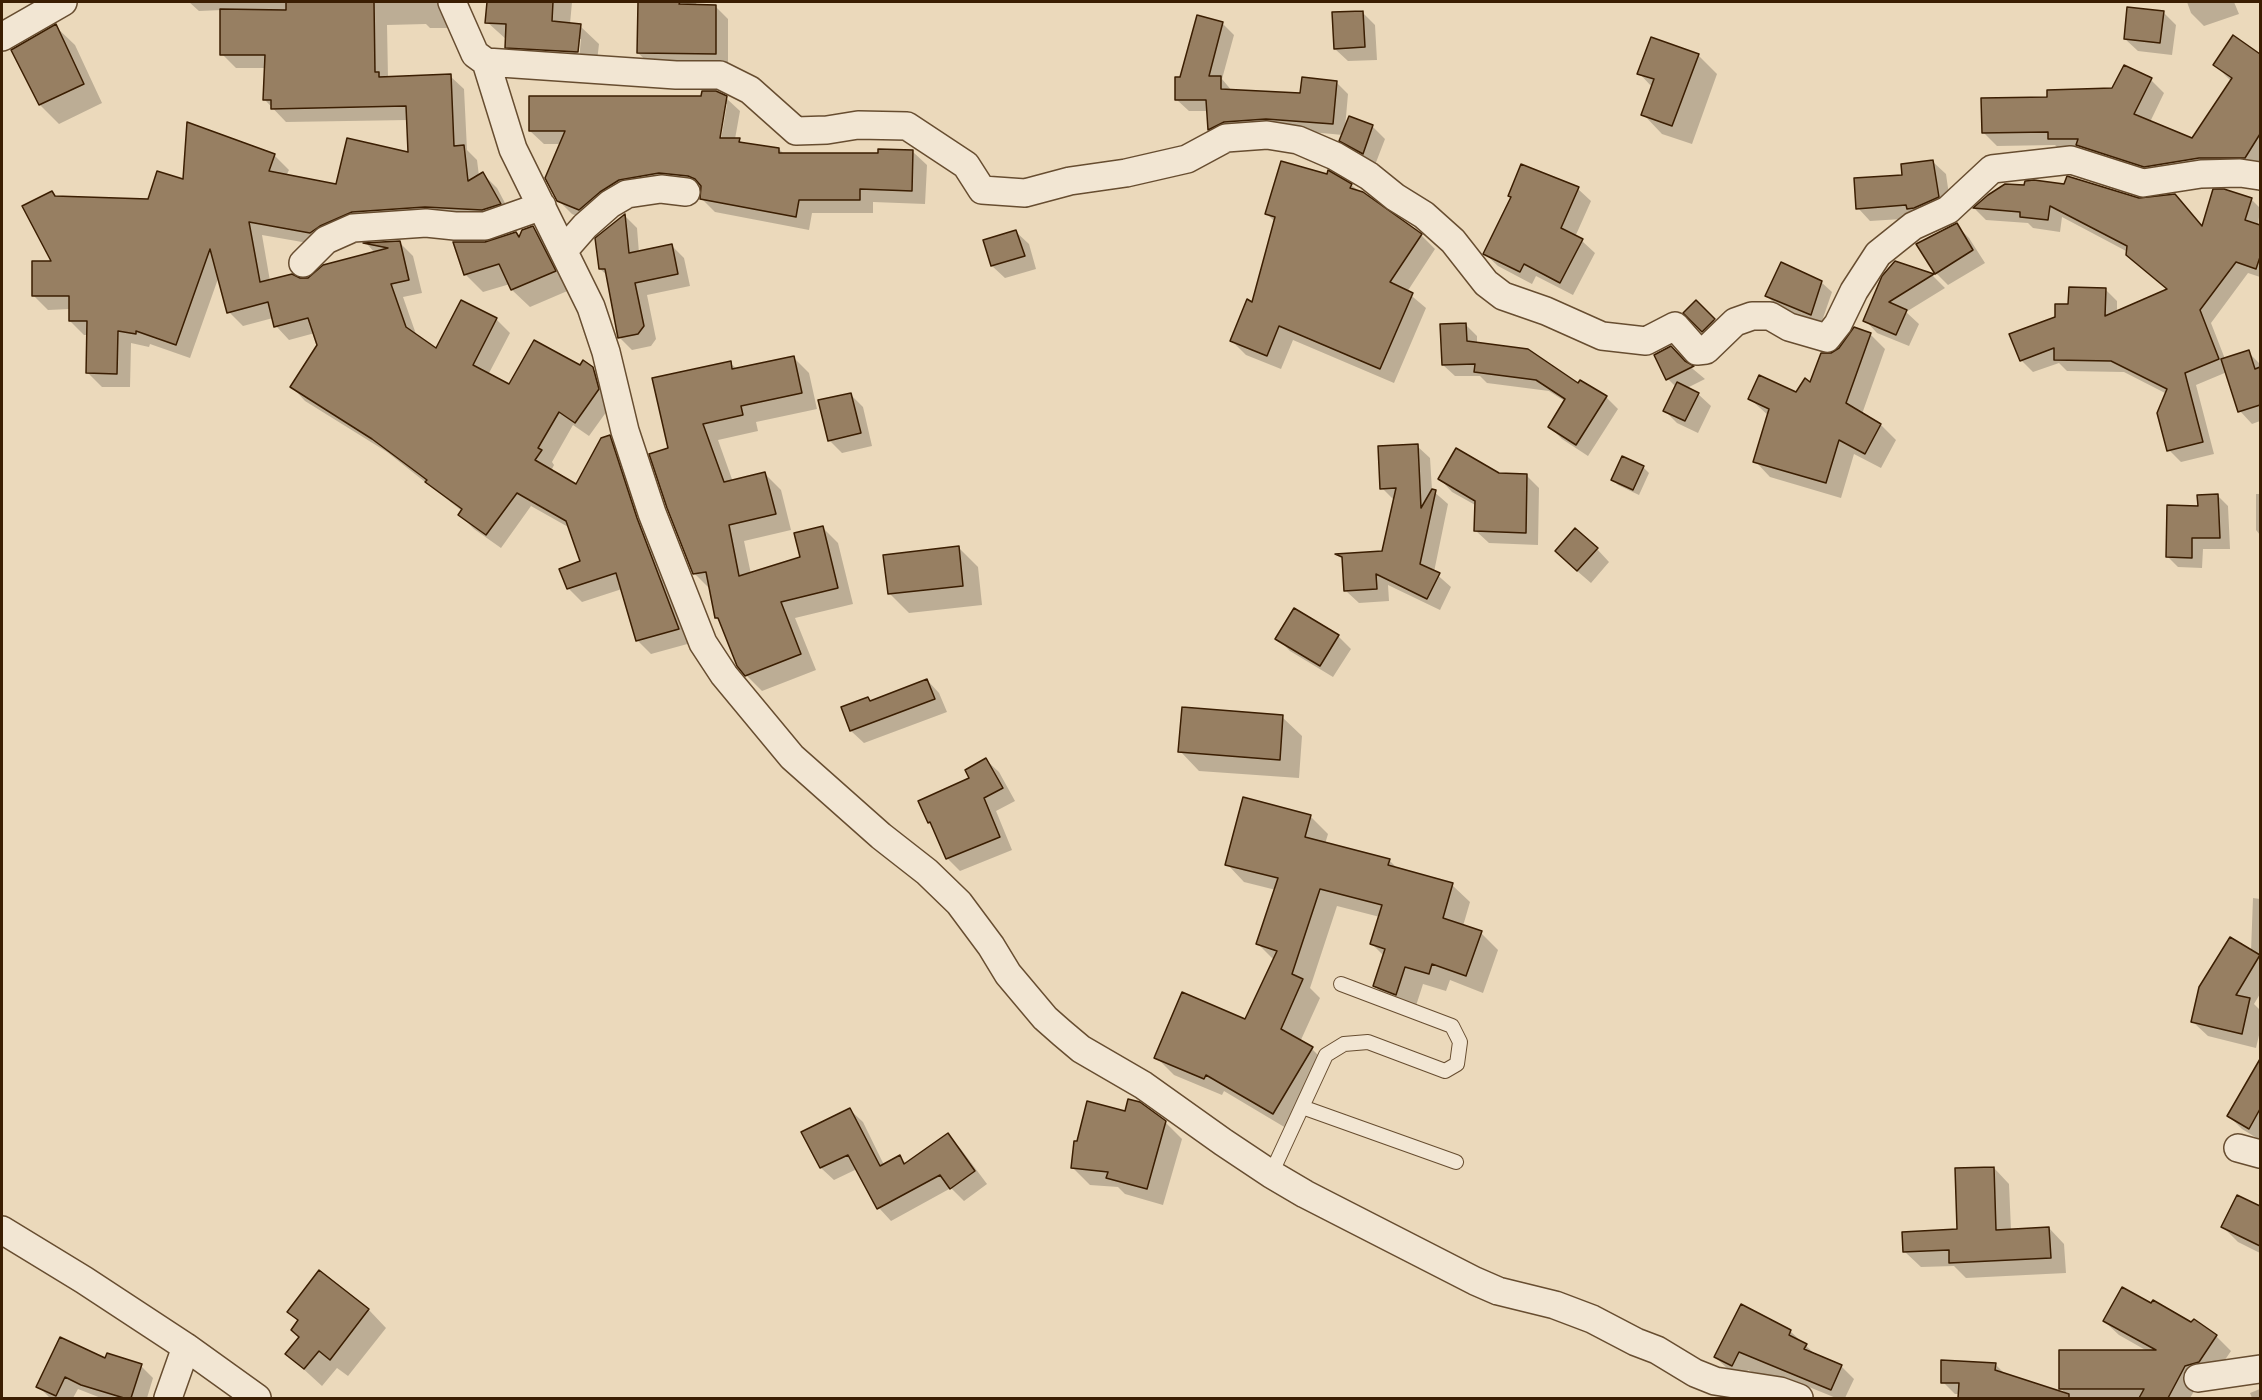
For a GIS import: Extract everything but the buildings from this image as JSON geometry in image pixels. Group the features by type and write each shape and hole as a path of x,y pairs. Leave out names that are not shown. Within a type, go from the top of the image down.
{"street":[{"path":"2,37 63,2"},
{"path":"452,2 475,54 486,63 513,149 591,307 606,352 625,431 652,513 703,642 724,675 792,757 881,836 927,872 959,903 991,946 1008,974 1045,1018 1062,1033 1081,1049 1143,1085 1271,1174 1305,1194 1498,1291 1555,1305 1592,1319 1636,1342 1657,1350 1695,1373 1715,1381 1780,1391 1799,1398"},
{"path":"486,63 676,75 720,75 750,90 796,131 827,130 858,125 907,126 966,165 982,190 1025,193 1070,181 1126,173 1187,159 1226,138 1267,135 1298,140 1335,156 1369,176 1395,197 1424,215 1454,241 1486,283 1503,296 1602,336 1646,341 1675,326 1697,351 1706,350 1735,322 1752,316 1770,316 1789,327 1827,338 1838,324 1854,291 1878,254 1913,226 1948,210 1992,169 2071,160 2143,183 2201,174 2240,173 2260,176"},
{"path":"564,250 610,204 627,194 661,189 686,192"},
{"path":"303,263 326,240 353,228 426,223 485,226 542,206"},
{"path":"2,1230 84,1280 186,1347 257,1398"},
{"path":"168,1398 186,1347"},
{"path":"2198,1378 2260,1370"}],"lane":[{"path":"1271,1174 1326,1055 1344,1044 1368,1042 1445,1071 1457,1064 1460,1042 1452,1026 1341,984"},
{"path":"1302,1107 1456,1162"}]}
